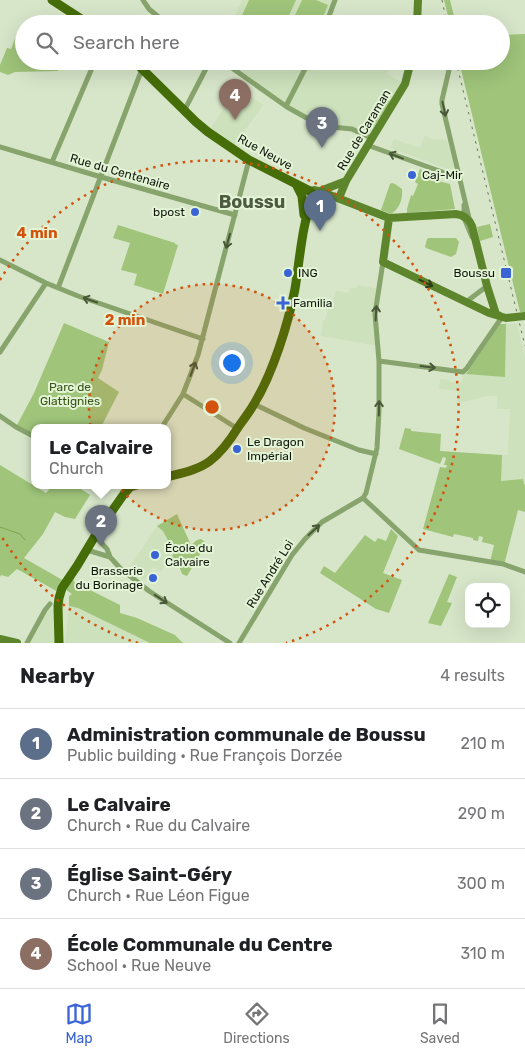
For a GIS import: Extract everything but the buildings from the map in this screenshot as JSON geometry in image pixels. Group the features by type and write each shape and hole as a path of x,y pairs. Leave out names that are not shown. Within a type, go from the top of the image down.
{"main road":[{"path":"52,0 75,15"},
{"name":"Rue Neuve","path":"143,70 202,127 249,160 296,184 311,194"},
{"path":"171,476 191,470 209,461 225,446 254,404 271,368 285,326 295,288 304,229 304,209 311,194"},
{"path":"60,643 59,598 95,536 128,489"},
{"path":"64,589 65,643"}],"street":[{"path":"143,0 148,9 156,15"},
{"path":"329,15 335,0"},
{"path":"417,15 418,0"},
{"path":"52,162 91,70"},
{"path":"58,288 142,70"},
{"path":"184,111 205,70"},
{"path":"235,70 286,106 321,126 352,129 370,141 445,173 459,175"},
{"path":"286,106 304,70"},
{"name":"Rue de Caraman","path":"339,198 346,181 405,84 409,70"},
{"path":"450,70 442,100 465,202 487,286 496,314 502,317"},
{"name":"Rue du Centenaire","path":"0,147 235,215"},
{"path":"164,424 183,394 203,339 249,160"},
{"name":"Rue de Caraman","path":"311,194 346,181"},
{"path":"311,194 339,198 389,218 460,214 470,222"},
{"path":"460,214 465,202"},
{"path":"460,214 477,245"},
{"path":"389,218 375,314 379,361 379,411 376,454 363,498 420,550 503,564 525,572"},
{"path":"0,260 46,283 78,296 203,339"},
{"path":"383,262 489,313 510,318 525,316"},
{"path":"0,352 46,283"},
{"path":"466,302 487,286"},
{"path":"379,361 462,372 467,368 502,317"},
{"path":"183,394 238,428"},
{"path":"254,404 304,428 363,452 376,454"},
{"path":"0,416 31,435"},
{"name":"Rue André Loi","path":"239,643 292,555 305,539 322,522 363,498"},
{"path":"95,536 120,568 149,591 230,643"},
{"path":"87,550 110,557"},
{"path":"27,643 50,604"},
{"path":"0,639 17,643"}],"shaded area":[{"path":"242,0 335,0 329,15 235,15"},
{"path":"236,70 386,70 388,71 387,74 405,84 371,138 352,129 321,126"},
{"path":"246,93 263,105 232,149 208,132 231,98 239,103"},
{"path":"425,136 432,139 447,140 454,166 452,170 390,148 394,139 420,148"},
{"path":"358,285 379,289 375,314 378,346 321,336 323,320 325,320 330,302 332,302 336,291 349,293 350,288 357,288"},
{"path":"506,324 517,324 525,357 525,485 523,479 500,481 502,455 508,455 510,409 497,409 497,396 486,396 456,404 459,391 439,389 440,379 461,383 464,374 505,376"},
{"name":"École du Calvaire","path":"157,526 163,531 174,552 161,572 153,567 144,581 129,568"},
{"path":"55,604 59,643 27,643 45,610 53,609"},
{"path":"69,606 78,608 150,643 65,643"}],"green space":[{"path":"249,0 296,0 289,15 242,15"},
{"path":"302,0 316,0 328,5 324,15 295,15"},
{"path":"444,0 450,0 454,15 448,15"},
{"path":"525,34 525,312 520,312 461,70 510,70 510,35"},
{"path":"15,38 15,70 59,70 15,72 8,75 0,72 0,65 7,48 11,49"},
{"path":"385,98 390,101 374,126 372,125 376,119 374,118"},
{"path":"420,169 432,174 430,179 450,184 455,209 407,213 411,195 413,196 418,184 415,182"},
{"path":"392,183 402,189 402,192 399,206 391,214 381,210"},
{"path":"490,224 493,237 480,241 477,227"},
{"path":"118,225 178,245 163,294 134,285 137,274 121,270 130,243 113,238"},
{"path":"456,238 459,242 456,254 451,257 426,248 427,239"},
{"name":"Parc de Glattignies","path":"64,323 109,342 98,378 119,392 103,424 31,424 31,435 16,427 34,393"},
{"path":"500,324 506,324 505,377 466,374"},
{"path":"405,428 411,429 411,431 441,434 440,451 502,455 501,481 523,479 525,485 525,512 518,510 504,565 490,562 494,545 482,542 483,537 479,536 478,541 473,540 473,538 454,534 453,537 423,529 440,467 446,468 447,465 444,465 446,458 443,457 440,464 399,449"},
{"path":"0,465 31,484 31,489 39,489 46,493 50,489 81,489 90,495 75,519 55,512 43,534 24,558 66,582 60,593 17,569 8,577 1,575 0,577"},
{"path":"177,514 191,545 201,539 206,544 187,576 182,574 178,563 171,559 174,552 163,531 157,526"},
{"path":"391,529 398,536 383,573 402,580 389,613 376,609 320,573 324,566 335,573 365,535 375,542 378,538 386,541"},
{"path":"449,574 457,577 447,602 452,603 441,626 428,623"},
{"path":"73,576 74,582 120,605 120,613 137,618 175,635 184,643 150,643 78,608 69,606 69,596 72,594 66,590"}],"waterway":[{"path":"0,527 20,534 25,540"}],"railway":[{"path":"442,0 445,15"},
{"path":"458,70 525,346"}],"place":[{"name":"École Communale du Centre","path":"235,120"},
{"name":"Église Saint-Géry","path":"322,148"},
{"name":"Caj-Mir","path":"412,175"},
{"name":"bpost","path":"195,212"},
{"name":"Administration communale de Boussu","path":"320,231"},
{"name":"ING","path":"288,273"},
{"name":"Boussu","path":"506,273"},
{"name":"Familia","path":"283,303"},
{"name":"Le Dragon Impérial","path":"237,449"},
{"name":"Le Calvaire","path":"101,546"},
{"name":"École du Calvaire","path":"155,555"},
{"name":"Brasserie du Borinage","path":"153,578"}],"district":[{"name":"Boussu","path":"252,202"}]}
